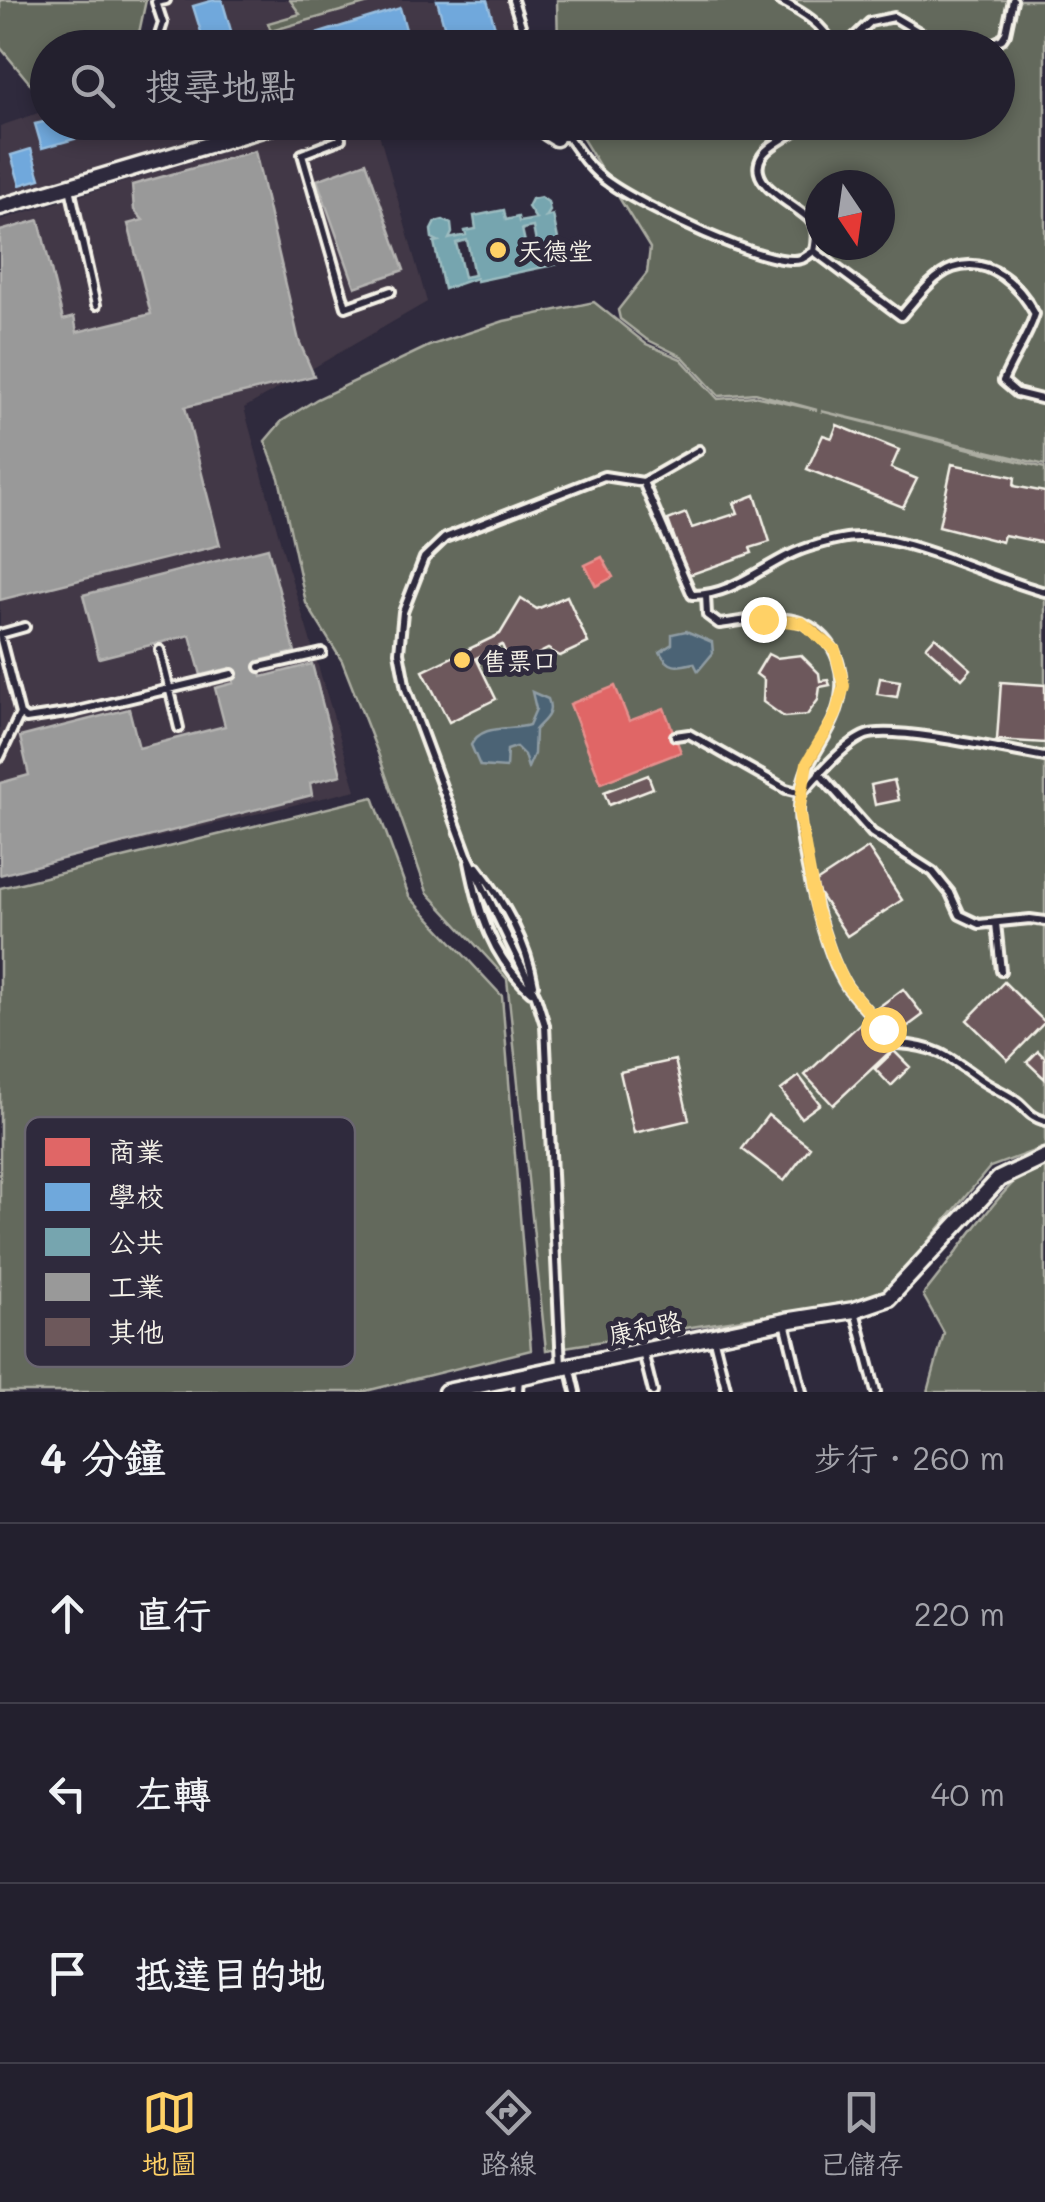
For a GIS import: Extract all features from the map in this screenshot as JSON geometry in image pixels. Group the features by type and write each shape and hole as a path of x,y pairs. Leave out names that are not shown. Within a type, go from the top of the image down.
{"street":[{"path":"0,207 225,140"},
{"name":"康和路","path":"446,1392 785,1320 854,1310 889,1298 999,1179 1045,1157"}],"lane":[{"path":"161,30 163,23 156,2 166,0"},
{"path":"514,0 523,30"},
{"path":"779,0 813,18 824,30"},
{"path":"1007,30 1013,0"},
{"path":"862,30 870,22 894,17 917,30"},
{"path":"336,140 302,154 346,307 391,290"},
{"path":"570,140 584,161 608,183 684,225 774,258 799,260 805,256"},
{"path":"781,140 764,152 759,163 762,178 772,192 805,216"},
{"path":"70,186 96,305"},
{"path":"826,260 900,316 952,268 994,270 1023,292 1035,314 1027,340 1003,381 1018,393 1045,400"},
{"path":"576,1392 566,1366 546,1025 536,996 467,854 406,689 399,652 403,612 424,558 444,538 604,476 643,482 699,450"},
{"path":"643,482 692,595 706,595 759,574 809,547 858,537 910,547 1045,592"},
{"path":"706,595 706,615 719,624 763,619 802,623 835,650 844,686 835,716 807,763 799,811 816,909 846,985 898,1044 923,1045 955,1059 1019,1103 1032,1118 1045,1121"},
{"path":"25,628 0,635 20,714 26,719 73,712 232,674"},
{"path":"160,650 178,728"},
{"path":"260,668 322,653"},
{"path":"0,756 20,714"},
{"path":"675,736 689,734 786,789 802,792"},
{"path":"802,792 867,734 911,734 1045,757"},
{"path":"819,773 872,832 932,872 950,892 960,915 978,924 1045,921"},
{"path":"467,854 479,915 512,975 536,996"},
{"path":"996,923 1001,971"},
{"path":"854,1310 876,1392"},
{"path":"785,1320 802,1392"},
{"path":"713,1335 727,1392"},
{"path":"643,1350 653,1392"},
{"path":"518,1392 519,1375"}],"shaded area":[{"path":"153,0 519,0 529,30 155,30 158,23"},
{"path":"30,116 30,140 205,140 0,201 0,126"},
{"path":"261,140 381,140 427,302 244,408 356,790 0,875 0,220"}],"green space":[{"path":"0,0 146,0 140,30 30,30 30,83 0,47"},
{"path":"290,0 379,0 271,30 268,23 300,14"},
{"path":"557,0 1045,0 1045,465 821,411 1045,468 1045,1147 990,1167 882,1297 546,1350 507,979 427,892 342,661 306,603 279,478 265,441 282,421 317,399 429,346 504,321 594,302 646,344 681,359 718,399 754,396 817,410 755,393 719,396 683,357 646,339 620,319 618,310 647,273 650,248 583,140 1015,140 1015,30 558,30"},
{"path":"373,797 409,896 502,996 531,1350 362,1392 0,1392 0,888"},
{"path":"1045,1154 1045,1392 928,1392 944,1333 923,1295 995,1202"}],"water":[{"path":"686,631 712,642 713,653 698,671 694,663 670,664 660,652 672,644 672,634"},
{"path":"532,692 548,699 550,709 535,730 534,754 528,768 516,747 507,750 506,768 480,766 471,745 482,733 529,725 536,709"}],"building: 商業":[{"path":"602,557 613,577 596,586 585,565"},
{"path":"615,686 629,721 664,708 681,752 601,783 570,704"}],"building: 學校":[{"path":"222,0 231,30 200,30 193,6"},
{"path":"437,0 487,0 496,30 445,30"},
{"path":"400,8 406,30 329,30"},
{"path":"40,140 71,140 42,148"},
{"path":"31,149 40,179 20,185 11,155"}],"building: 公共":[{"name":"天德堂","path":"541,197 548,202 550,211 546,217 553,215 563,263 477,281 476,278 444,289 434,242 438,241 432,238 435,222 451,224 449,239 476,229 474,216 504,210 506,220 536,219 528,207 532,199","holes":["533,227 539,258 529,260 522,229","467,240 474,275 464,277 456,243"]}],"building: 工業":[{"path":"255,151 299,341 314,376 185,407 220,545 0,600 0,231 39,220 63,320 74,317 77,332 151,314 128,224 143,220 134,210 132,185"},
{"path":"366,162 404,270 355,287 317,180"},
{"path":"268,548 295,652 258,661 262,677 312,664 341,775 310,783 312,795 0,875 0,783 29,775 20,737 129,709 139,748 225,726 215,688 234,683 230,668 201,675 190,635 99,658 83,595"}],"building: 其他":[{"path":"837,425 899,450 891,468 917,479 903,507 807,469 823,435 832,438"},
{"path":"952,464 1015,477 1014,486 1045,492 1045,543 1004,535 1002,542 939,526"},
{"path":"755,495 770,542 750,548 752,553 687,573 668,520 686,513 692,528 738,513 734,503"},
{"name":"售票口","path":"567,596 588,643 560,656 548,649 512,667 502,645 476,658 496,699 449,722 423,671 500,634 521,599 537,609"},
{"path":"935,637 971,669 962,679 926,647"},
{"path":"768,654 776,658 801,655 819,673 820,681 828,680 830,685 820,687 818,700 807,715 784,717 763,702 764,680 756,674"},
{"path":"880,678 900,681 897,697 877,694"},
{"path":"1001,682 1045,685 1045,743 997,740"},
{"path":"648,775 653,788 609,805 604,792"},
{"path":"894,780 899,800 875,805 871,785"},
{"path":"868,848 902,900 847,936 813,884"},
{"path":"1004,982 1045,1022 1008,1060 967,1020"},
{"path":"903,989 923,1015 896,1035 876,1009"},
{"path":"865,1019 893,1049 833,1105 805,1075"},
{"path":"894,1051 910,1067 891,1086 875,1069"},
{"path":"1038,1051 1045,1058 1045,1079 1027,1062"},
{"path":"675,1060 689,1120 634,1133 620,1072"},
{"path":"799,1076 820,1104 801,1118 781,1090"},
{"path":"768,1115 810,1147 784,1181 742,1149"}],"place":[{"name":"天德堂","path":"498,250"},
{"name":"售票口","path":"462,660"}],"route":[{"path":"763,619 802,623 835,650 844,686 835,716 807,763 799,811 816,909 833,958 846,985 883,1029"}]}
